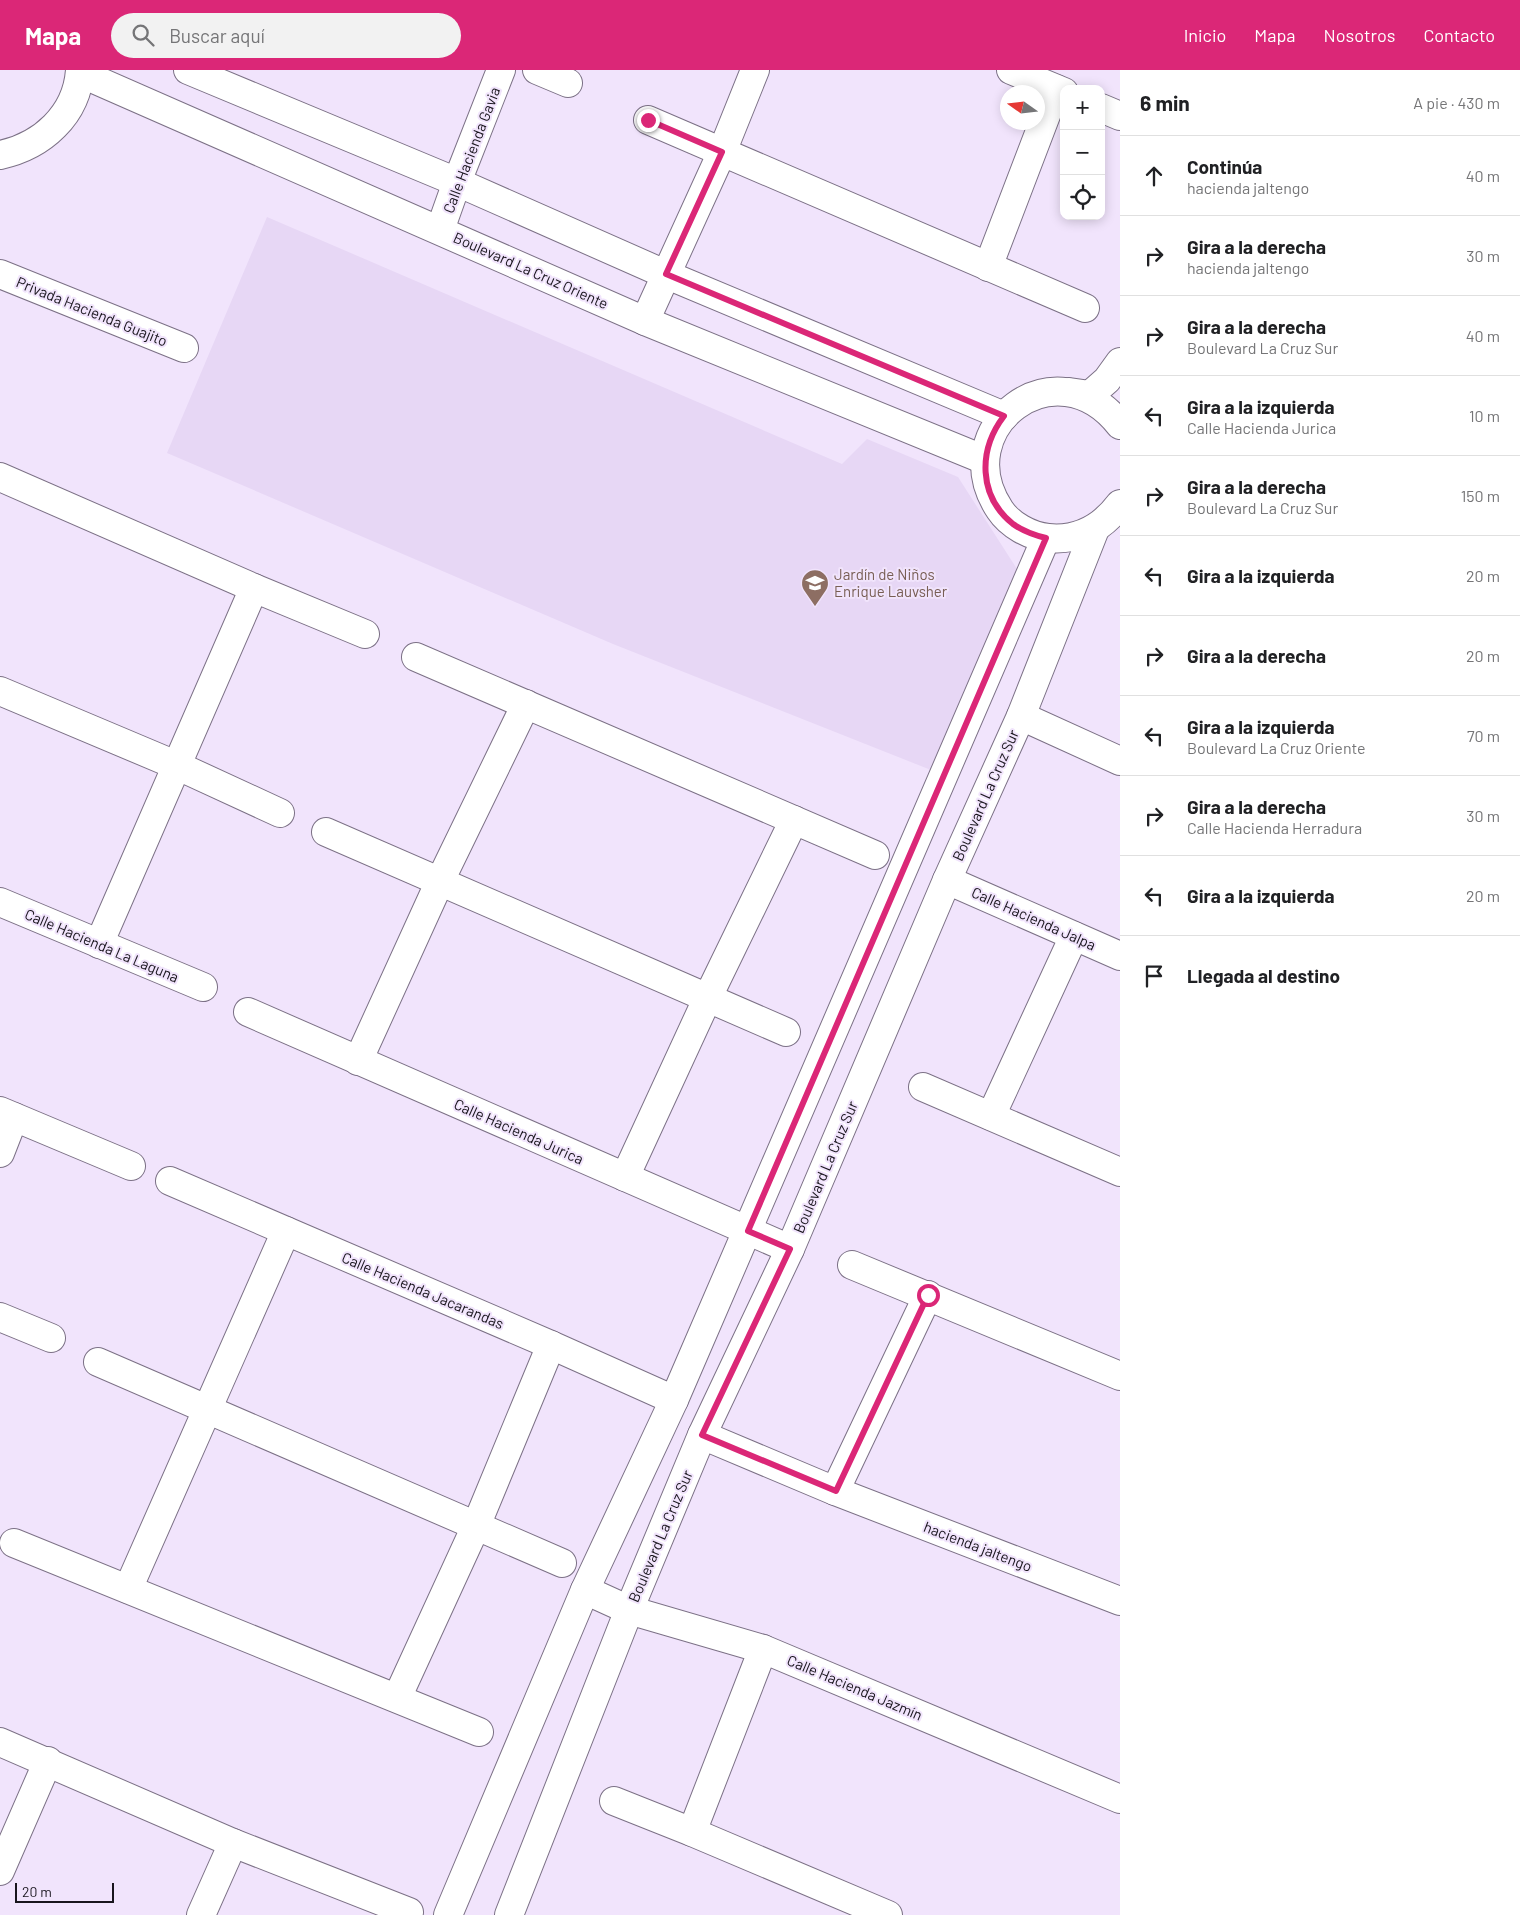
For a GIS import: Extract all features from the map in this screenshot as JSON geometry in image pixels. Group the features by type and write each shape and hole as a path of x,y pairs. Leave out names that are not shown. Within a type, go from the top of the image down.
{"street":[{"path":"188,70 457,182 666,274 1004,416"},
{"name":"Calle Hacienda Gavia","path":"440,230 501,70"},
{"path":"537,70 568,83"},
{"path":"645,321 722,152 755,70"},
{"path":"988,267 1060,91 1011,70"},
{"path":"0,155 16,152 29,146 53,130 66,113 76,94 80,72"},
{"name":"Boulevard La Cruz Oriente","path":"80,72 645,321 985,460"},
{"path":"1105,110 1120,116"},
{"path":"648,120 1085,308"},
{"name":"Privada Hacienda Guajito","path":"0,274 184,348"},
{"path":"1120,362 1107,380 1090,395 1050,392 1034,396 1019,403 996,426 989,440 985,460 988,486 994,501 1002,514 1029,533 1046,538 1071,537 1095,529 1120,504"},
{"path":"1066,392 1082,395 1096,402 1110,412 1120,425"},
{"path":"0,477 254,588 365,634"},
{"name":"Boulevard La Cruz Sur","path":"509,1915 629,1610 702,1435 790,1249 947,880 1021,716 1095,529"},
{"path":"448,1915 585,1590 674,1400 1046,538"},
{"path":"99,944 254,588"},
{"path":"416,657 875,855"},
{"path":"0,692 178,766 280,813"},
{"path":"358,1060 440,881 526,704"},
{"path":"1021,716 1120,761"},
{"path":"624,1177 708,997 794,820"},
{"path":"326,832 786,1032"},
{"name":"Calle Hacienda Jalpa","path":"947,880 1120,956"},
{"name":"Calle Hacienda La Laguna","path":"0,902 203,987"},
{"path":"992,1116 1074,936"},
{"name":"Calle Hacienda Jurica","path":"248,1012 790,1249"},
{"path":"923,1087 1120,1172"},
{"path":"0,1153 7,1114 131,1166"},
{"name":"Calle Hacienda Jacarandas","path":"170,1181 674,1400"},
{"path":"128,1589 286,1231"},
{"path":"852,1265 1120,1376"},
{"path":"836,1491 928,1295"},
{"path":"0,1317 51,1338"},
{"path":"396,1698 476,1526 551,1345"},
{"path":"98,1362 562,1563"},
{"name":"hacienda jaltengo","path":"702,1435 836,1491 1120,1601"},
{"path":"14,1543 479,1732"},
{"name":"Calle Hacienda Jazmín","path":"585,1590 629,1610 764,1648 1120,1799"},
{"path":"692,1832 764,1648"},
{"path":"0,1742 233,1842 409,1912"},
{"path":"0,1871 48,1761"},
{"path":"614,1801 888,1915"},
{"path":"201,1915 233,1842"}],"shaded area":[{"path":"267,217 842,464 867,439 958,477 1017,569 931,770 613,644 167,453"}],"place":[{"name":"Jardín de Niños Enrique Lauvsher","path":"815,607"}],"route":[{"path":"648,120 722,152 666,274 1004,416 989,440 985,460 988,486 1002,514 1029,533 1046,538 748,1231 790,1249 702,1435 836,1491 928,1295"}]}
